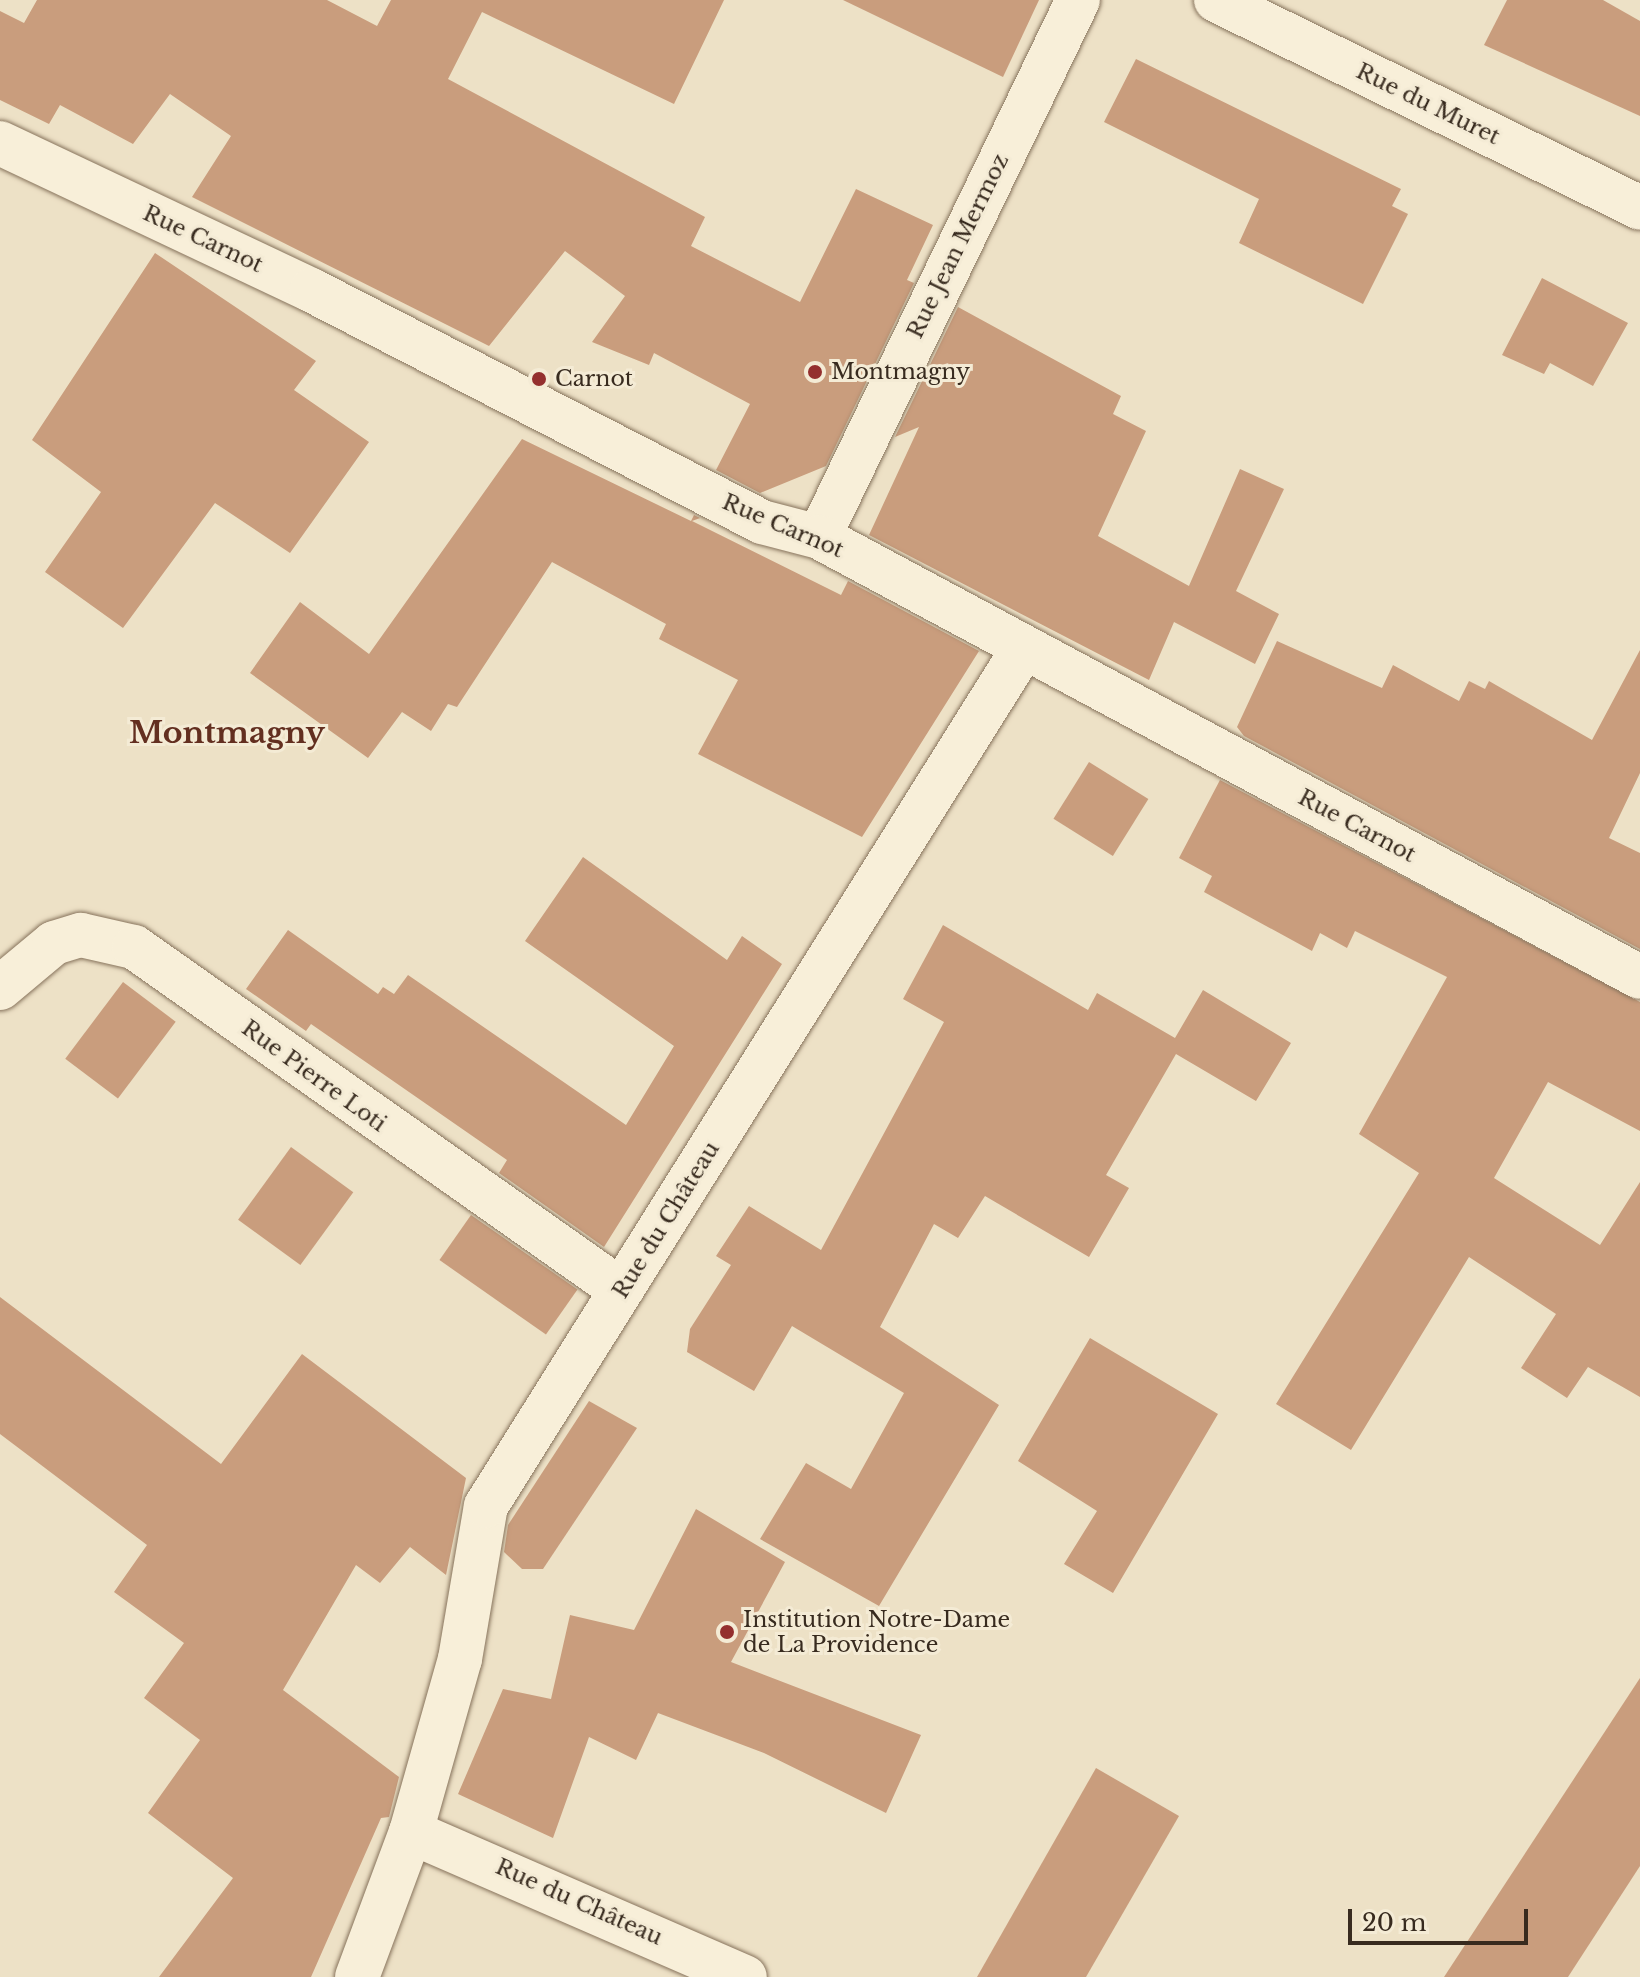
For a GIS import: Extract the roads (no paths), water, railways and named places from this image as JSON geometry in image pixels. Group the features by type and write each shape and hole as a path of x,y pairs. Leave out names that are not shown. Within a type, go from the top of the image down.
{"street":[{"name":"Rue Jean Mermoz","path":"819,537 1078,0"},
{"name":"Rue du Muret","path":"1216,0 1640,208"},
{"name":"Rue Carnot","path":"0,143 366,318 762,522 819,537 1640,977"},
{"name":"Rue du Château","path":"357,1977 411,1832 460,1659 486,1506 1023,649"},
{"name":"Rue Pierre Loti","path":"0,988 54,943 81,935 134,947 621,1290"},
{"name":"Rue du Château","path":"411,1832 745,1977"}],"place":[{"name":"Montmagny","path":"815,372"},
{"name":"Carnot","path":"539,379"},
{"name":"Institution Notre-Dame de La Providence","path":"727,1632"}],"district":[{"name":"Montmagny","path":"227,733"}]}
